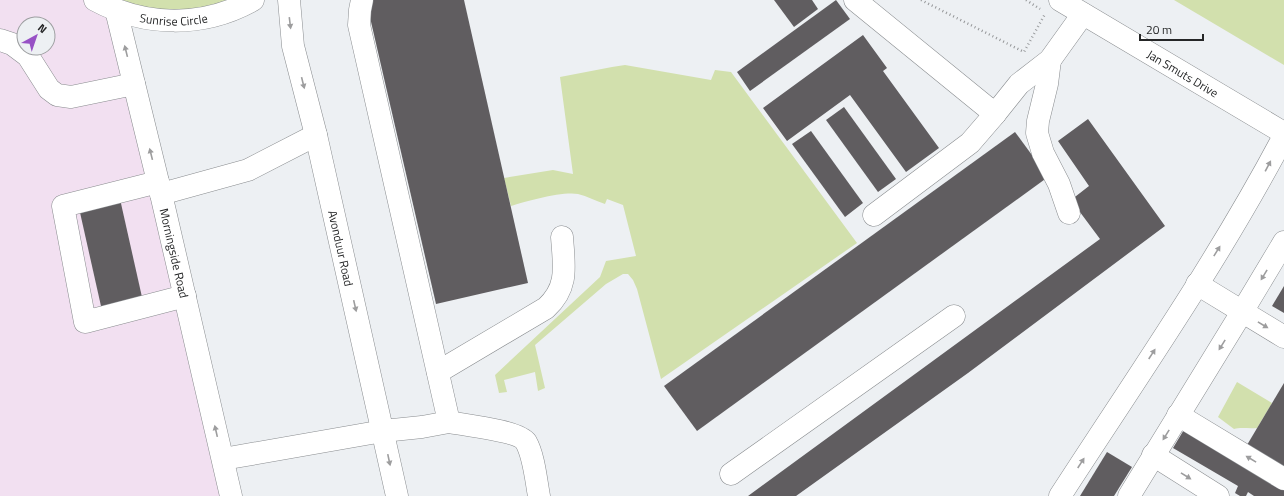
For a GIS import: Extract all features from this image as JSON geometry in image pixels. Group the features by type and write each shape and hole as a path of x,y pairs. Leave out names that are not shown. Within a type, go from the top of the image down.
{"street":[{"name":"Sunrise Circle","path":"95,0 116,10 150,20 186,21 224,14 253,0"},
{"name":"Avonduur Road","path":"289,0 293,46 316,135 397,496"},
{"path":"362,0 359,24 449,422"},
{"path":"855,0 995,114"},
{"name":"Jan Smuts Drive","path":"1053,6 1083,14 1284,135"},
{"name":"Morningside Road","path":"116,10 231,496"},
{"path":"874,215 970,143 1018,84 1050,60 1083,14"},
{"path":"0,40 12,44 28,56 49,89 57,95 71,97 134,84"},
{"path":"1050,60 1047,84 1038,121 1037,133 1043,153 1059,184 1069,213"},
{"path":"184,296 85,322 63,206 248,170 316,135"},
{"path":"1060,496 1197,284 1251,196 1284,135"},
{"path":"438,372 552,303 563,282 562,237"},
{"path":"1129,496 1284,242"},
{"path":"1197,284 1284,337"},
{"path":"731,474 954,316"},
{"path":"1178,415 1284,479"},
{"path":"223,459 383,431 422,427 449,422 512,434 525,441 530,454 539,496"},
{"path":"1153,455 1218,496"}],"path":[{"path":"921,0 1024,52 1053,6"}],"shaded area":[{"path":"0,0 95,0 105,5 231,496 0,496"}],"green space":[{"path":"122,0 227,0 201,7 174,10 148,7"},
{"path":"1174,0 1284,0 1284,65"},
{"path":"625,65 711,80 715,70 731,72 857,243 661,379 637,289 633,280 628,274 623,274 606,284 535,345 545,388 538,391 535,372 504,380 507,392 499,393 495,375 600,277 606,261 636,256 623,205 607,199 605,204 578,194 571,193 544,197 511,206 504,178 553,170 573,174 560,77"},
{"path":"1237,382 1272,403 1257,428 1234,429 1218,417"}],"building":[{"path":"366,0 464,0 528,283 436,304"},
{"path":"774,0 812,0 818,9 794,27"},
{"path":"836,0 850,19 750,91 737,72"},
{"path":"863,35 887,68 883,71 939,148 906,172 850,95 787,141 763,108"},
{"path":"844,107 896,179 878,192 826,120"},
{"path":"1088,119 1165,226 968,373 796,496 748,496 1100,239 1071,200 1089,186 1058,141"},
{"path":"811,131 863,203 845,217 792,144"},
{"path":"1015,132 1048,177 697,431 664,386"},
{"path":"120,199 144,306 103,315 79,208"},
{"path":"1284,286 1284,313 1272,306"},
{"path":"1284,383 1284,467 1247,445"},
{"path":"1185,428 1284,487 1284,496 1254,496 1248,492 1246,496 1240,496 1235,493 1238,486 1173,448"},
{"path":"1107,452 1132,467 1114,496 1080,496"}]}
